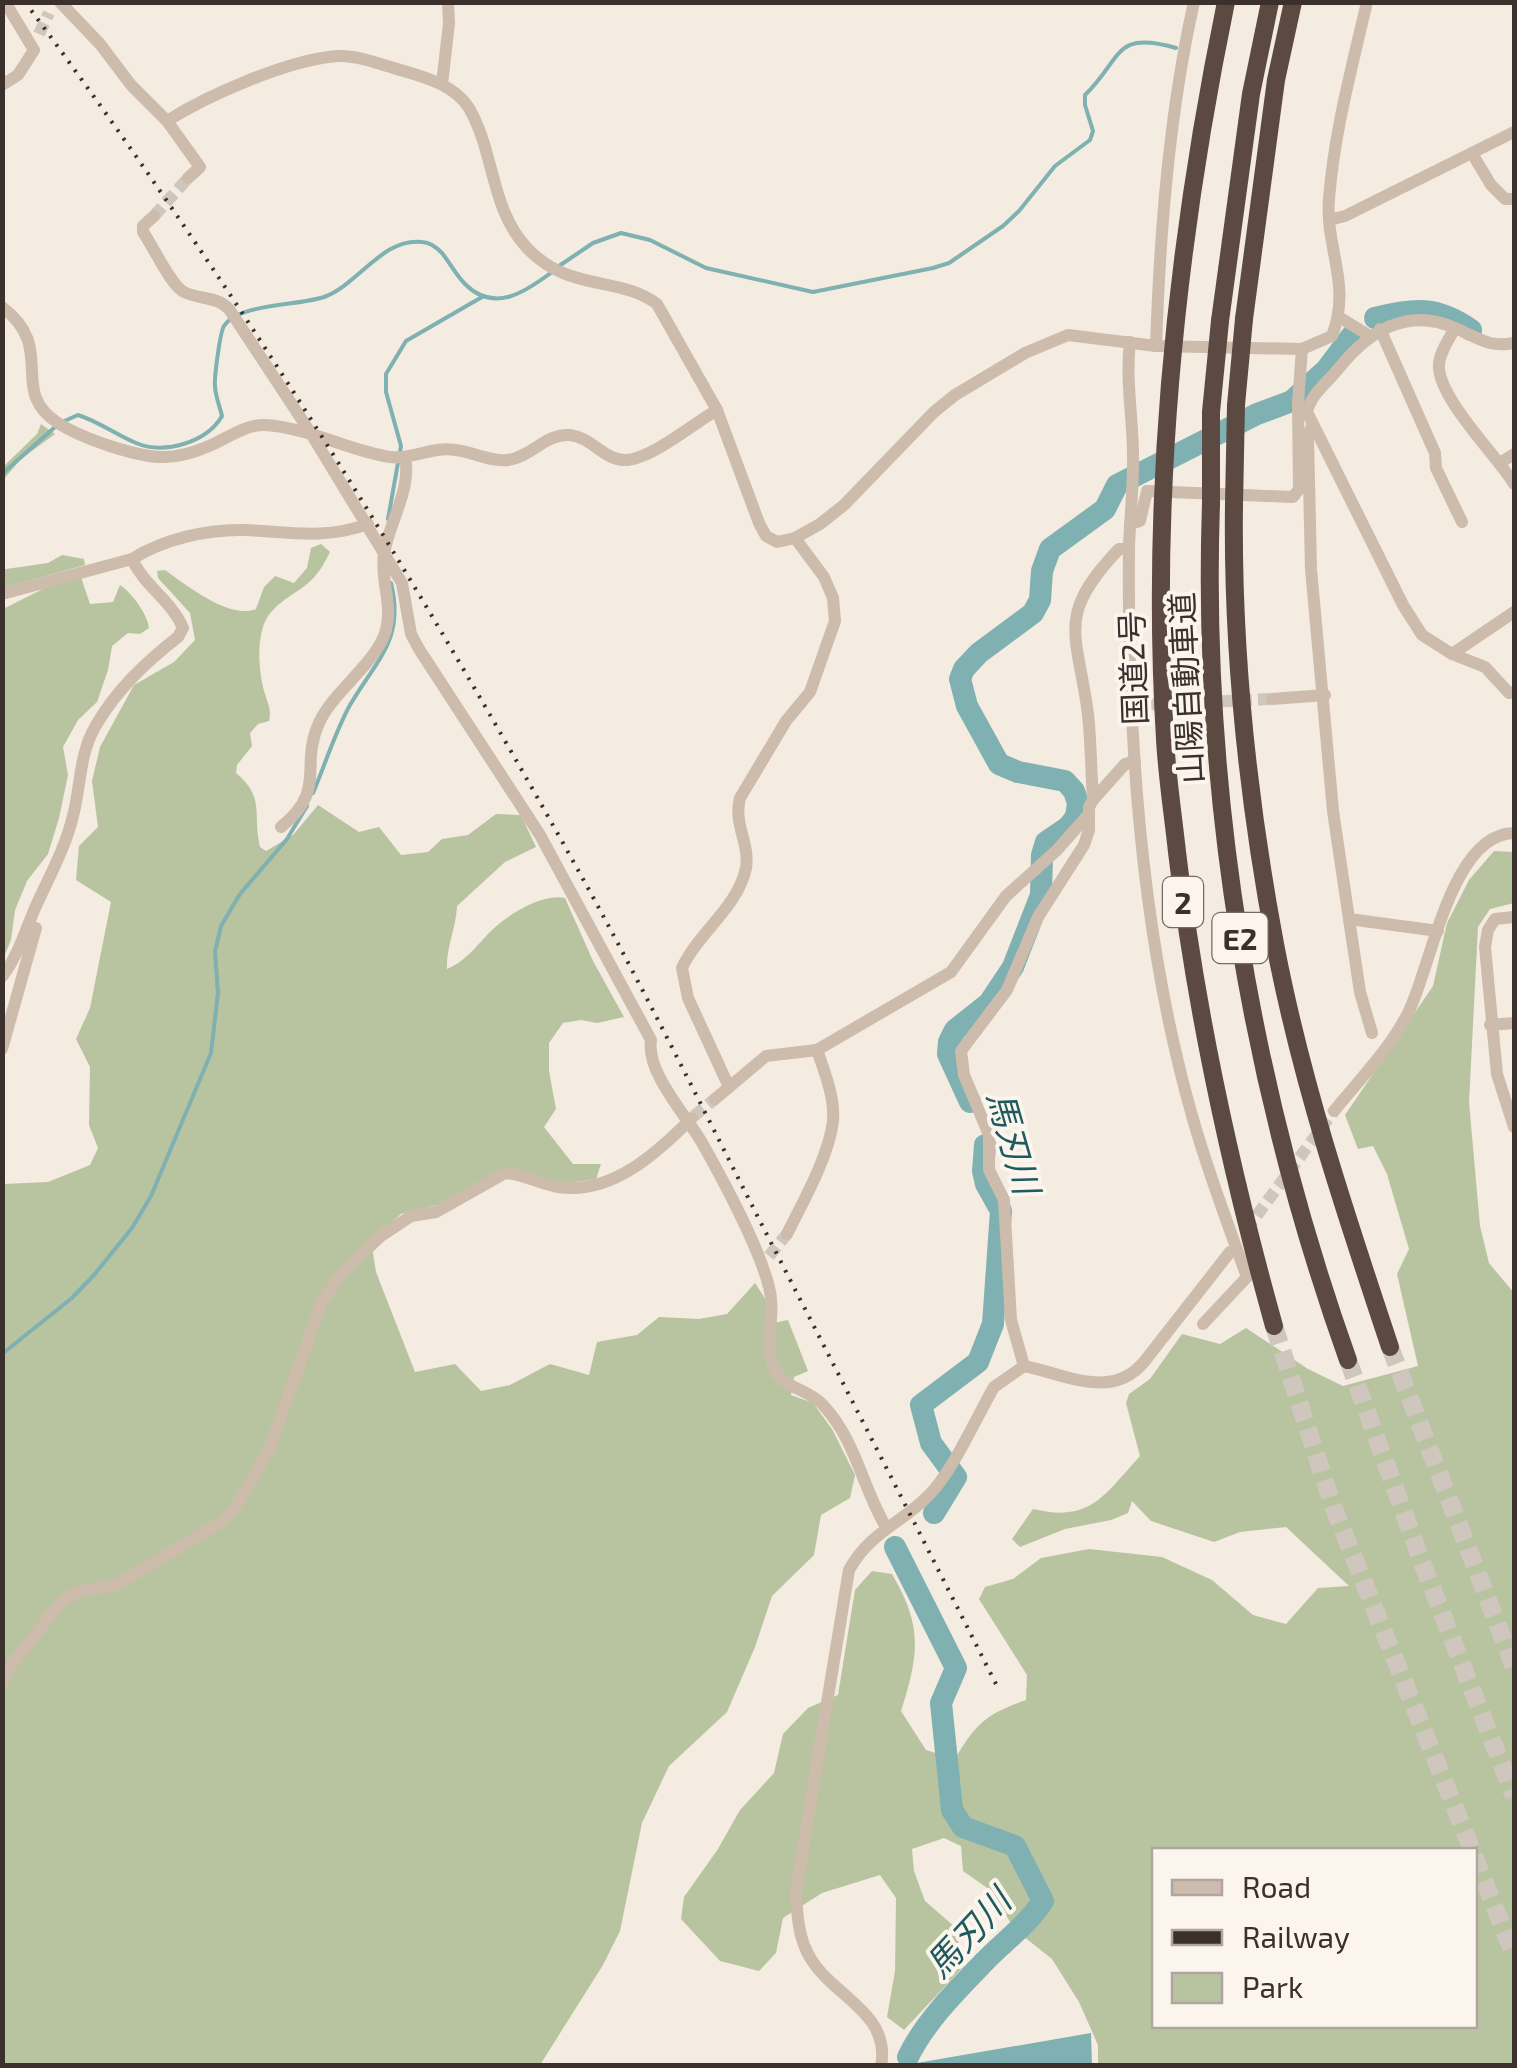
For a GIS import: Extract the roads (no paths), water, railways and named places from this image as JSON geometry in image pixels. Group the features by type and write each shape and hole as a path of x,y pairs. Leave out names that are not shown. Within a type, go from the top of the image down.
{"highway":[{"name":"国道2号","path":"1226,2 1165,346 1160,606 1165,742 1189,950 1209,1067 1274,1326"},
{"name":"山陽自動車道","path":"1270,2 1251,94 1220,320 1212,412 1213,702 1222,810 1243,956 1264,1064 1297,1206 1348,1360"},
{"name":"山陽自動車道","path":"1292,2 1276,80 1236,405 1235,604 1241,691 1275,944 1318,1120 1390,1347"}],"street":[{"path":"2,85 18,75 34,50 35,37 5,2"},
{"path":"442,84 448,2"},
{"path":"1165,346 1159,265 1194,2"},
{"path":"168,121 243,83 340,56 442,84 468,106 486,147 504,215 526,247 563,274 645,295 657,304 717,410 766,536 777,542 795,538 844,505 955,395 1025,353 1068,334 1165,346 1302,349 1332,336 1339,317 1339,264 1329,220 1329,200 1346,88 1367,2"},
{"path":"54,6 168,121 200,167 188,178"},
{"path":"1329,220 1345,216 1514,132"},
{"path":"1473,155 1504,199 1514,199"},
{"path":"154,216 142,226 143,232 176,286 198,297 223,302 229,309 402,583 412,634 419,648 540,836 650,1040 650,1057 692,1119 765,1258 773,1306 772,1364 787,1384 820,1402 833,1417 851,1444 886,1527"},
{"path":"2,307 26,329 31,344 34,398 42,409 72,430 122,448 167,457 189,454 261,425 310,432 388,457 405,457 432,448 509,460 552,437 566,434 624,460 640,458 717,410"},
{"path":"1339,317 1375,332 1435,453 1436,468 1462,522"},
{"path":"1514,343 1487,345 1454,328 1410,320 1375,332 1310,398 1307,412 1403,605 1422,635 1485,668 1509,693 1514,692"},
{"path":"1454,328 1439,360 1441,380 1485,449 1514,484"},
{"path":"1130,342 1126,369 1133,461 1129,549 1135,761 1149,903 1192,1118 1247,1277 1203,1324"},
{"path":"1302,349 1298,396 1333,811 1360,992 1372,1033"},
{"path":"1130,524 1140,521 1147,492 1293,497 1304,472 1312,425"},
{"path":"1500,463 1514,454"},
{"path":"280,827 293,817 311,785 312,740 320,720 332,698 385,634 389,608 384,553 406,478 405,457"},
{"path":"1304,472 1334,462"},
{"path":"2,594 132,558 173,540 223,531 326,536 368,524"},
{"path":"729,1087 688,998 682,968 738,889 746,867 736,812 740,798 786,721 810,692 835,621 833,598 824,577 795,538"},
{"path":"1024,1366 1010,1320 1004,1200 988,1170 989,1135 964,1075 962,1051 1006,990 1038,917 1084,845 1089,830 1093,800 1088,713 1077,660 1074,616 1091,578 1120,549 1129,549"},
{"path":"2,977 20,952 63,852 80,766 94,729 122,688 178,637 182,628 178,614 138,572 132,558"},
{"path":"1452,654 1514,612"},
{"path":"1272,699 1325,695"},
{"path":"1093,800 1126,764 1135,761"},
{"path":"715,1098 766,1056 818,1050 951,972 1006,896 1057,850 1088,815"},
{"path":"1334,1111 1408,1014 1452,893 1476,852 1484,842 1514,833"},
{"path":"2,1049 43,892"},
{"path":"1514,917 1495,919 1485,947 1497,1074 1510,1095 1514,1127"},
{"path":"1349,919 1438,931"},
{"path":"1490,1026 1514,1023"},
{"path":"787,1234 818,1168 833,1124 829,1086 818,1050"},
{"path":"2,1685 9,1668 61,1602 76,1592 116,1585 218,1524 234,1510 269,1450 322,1301 345,1270 381,1236 412,1216 436,1212 505,1173 570,1188 613,1178 640,1165 692,1119"},
{"path":"1024,1366 1086,1383 1107,1384 1136,1372 1230,1252"},
{"path":"881,2066 881,2040 874,2024 808,1956 797,1916 796,1890 843,1594 849,1570 860,1550 932,1493 994,1387 1024,1366"}],"water":[{"path":"1091,2033 1092,2065 899,2065 901,2058 913,2056 911,2064"}],"waterway":[{"path":"559,266 593,243 621,233 650,240 706,268 813,292 949,263 1003,226 1055,166 1090,140 1093,131 1085,95 1121,51 1141,43 1176,48"},
{"path":"62,422 78,415 129,440 160,448 196,439 222,416 215,375 224,326 255,309 324,297 383,254 408,242 436,247 465,284 487,297 520,293 552,272"},
{"path":"388,519 401,446 386,392 386,374 406,341 482,297"},
{"name":"馬刃川","path":"1375,318 1425,311 1471,330"},
{"name":"馬刃川","path":"970,1102 948,1054 949,1042 955,1030 989,1003 1013,967 1041,895 1046,842 1068,827 1076,817 1078,803 1065,781 1018,772 999,764 967,706 960,679 964,669 1033,613 1040,600 1042,571 1050,549 1105,509 1117,485 1257,414 1292,401 1326,370 1353,334"},
{"path":"2,474 55,427"},
{"path":"313,793 345,715 391,635 391,583"},
{"path":"2,1354 72,1298 94,1275 132,1228 151,1196 211,1053 218,993 215,952 221,926 240,894 287,839 307,806"},
{"name":"馬刃川","path":"934,1513 956,1477 931,1443 921,1405 978,1362 993,1324 1001,1211 986,1184 985,1145"},
{"name":"馬刃川","path":"895,1547 956,1668 941,1703 952,1810 963,1827 1015,1846 1043,1901 944,2005 908,2057"}],"tunnel":[{"path":"39,34 49,13"},
{"path":"154,216 188,178"},
{"path":"1132,705 1272,699"},
{"path":"694,1116 715,1099"},
{"path":"1246,1230 1334,1111"},
{"path":"769,1256 787,1234"},
{"path":"1274,1326 1333,1506 1471,1848"},
{"path":"1390,1347 1514,1667"},
{"path":"1348,1360 1514,1796"},
{"path":"1477,1863 1514,1955"}],"railway":[{"path":"25,2 102,107 248,322 454,653 652,1009 999,1690"}]}
